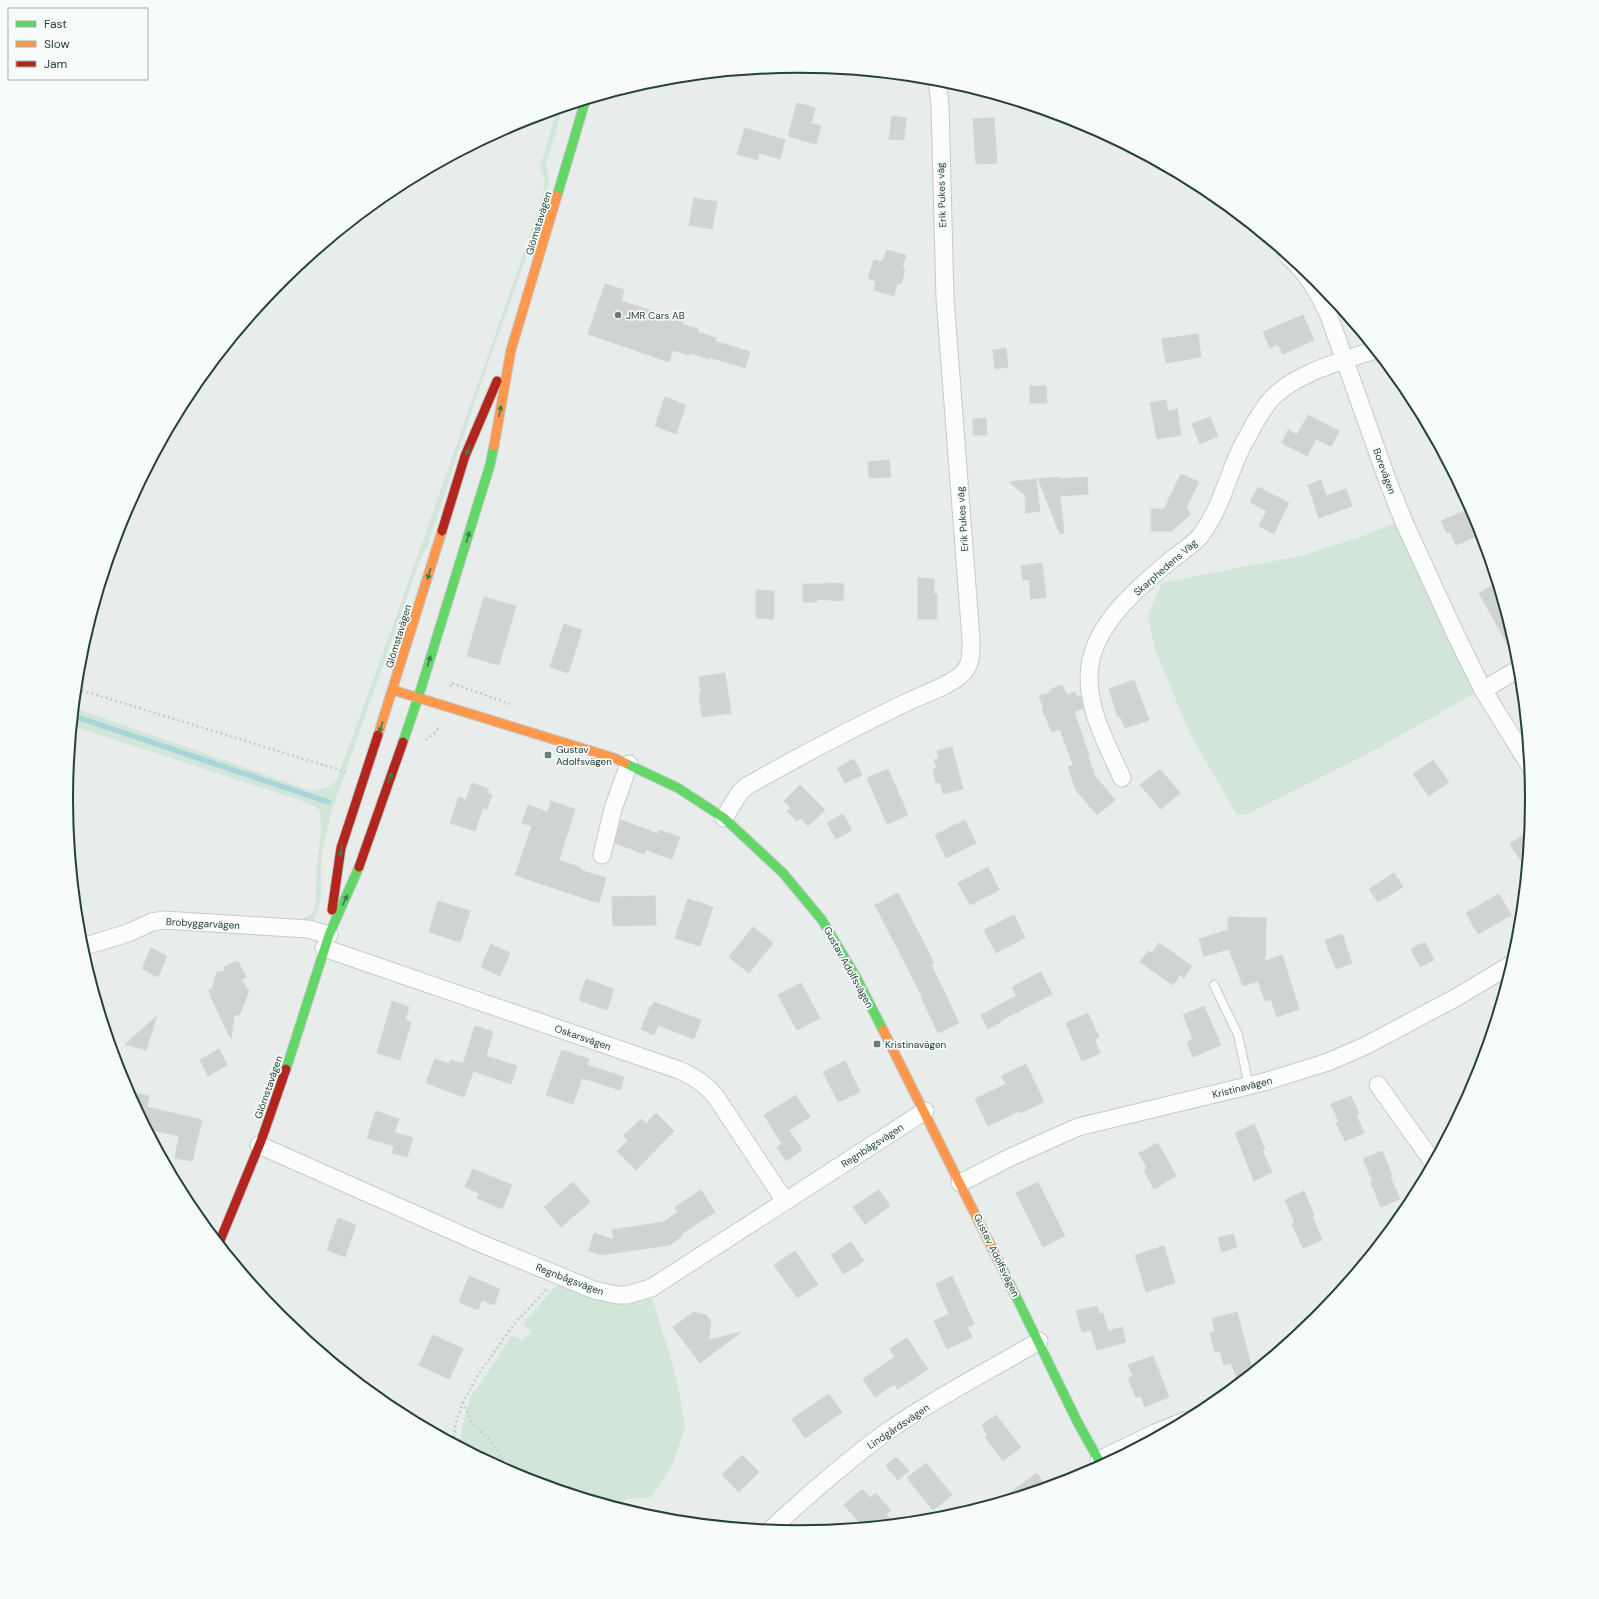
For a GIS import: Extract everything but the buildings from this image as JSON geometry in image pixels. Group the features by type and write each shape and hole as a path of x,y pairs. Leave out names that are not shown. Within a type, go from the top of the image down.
{"main road":[{"name":"Glömstavägen","path":"219,1236 259,1145 292,1052 326,942 364,856 418,698 490,465 511,350 584,107"},
{"name":"Glömstavägen","path":"326,942 341,848 393,690 465,456 483,411 511,350"},
{"name":"Gustav Adolfsvägen","path":"393,690 444,707 614,758 629,764 678,788 724,818 783,873 822,920 855,975 925,1111 1039,1341 1078,1424 1099,1461"}],"street":[{"name":"Erik Pukes väg","path":"724,818 740,792 747,786 902,704 952,681 962,674 968,666 971,654 971,639 944,298 940,105 938,86"},
{"name":"Borevägen","path":"1317,290 1329,316 1387,479 1404,522 1483,690 1524,757"},
{"name":"Skarphedens Väg","path":"1122,778 1104,736 1090,696 1089,686 1091,661 1095,646 1104,628 1142,584 1199,537 1217,509 1239,452 1259,416 1273,397 1289,384 1306,374 1371,351"},
{"path":"1483,690 1514,671"},
{"path":"602,855 613,809 629,764"},
{"name":"Brobyggarvägen","path":"88,945 128,933 152,922 164,920 308,929 326,942"},
{"name":"Oskarsvägen","path":"326,942 679,1070 691,1076 708,1087 720,1102 785,1201"},
{"name":"Kristinavägen","path":"960,1183 1018,1154 1078,1127 1249,1086 1318,1066 1365,1046 1505,972"},
{"path":"1378,1085 1431,1159"},
{"name":"Regnbågsvägen","path":"259,1145 480,1243 594,1290 627,1295 646,1290 689,1265 925,1111"},
{"name":"Lindgårdsvägen","path":"775,1525 851,1458 890,1430 930,1404 1039,1341"},
{"name":"Gustav Adolfsvägen","path":"1146,1438 1157,1432"}],"lane":[{"path":"1214,985 1238,1035 1249,1086"}],"path":[{"path":"437,731 451,683 510,704"},
{"path":"81,690 341,770"},
{"path":"454,1438 456,1422 463,1402 478,1375 510,1330 542,1295 558,1274"},
{"path":"463,1402 472,1424 486,1436 499,1452 502,1462"}],"green space":[{"path":"560,114 546,165 549,182 529,249 474,403 427,547 421,557 331,813 321,859 321,895 319,906 313,922 301,919 308,916 315,910 317,866 321,829 320,811 314,806 302,801 77,727 79,709 312,791 329,787 337,779 400,606 529,238 542,197 545,181 540,168 555,116"},
{"path":"1398,521 1479,691 1369,753 1247,814 1237,815 1191,736 1155,650 1148,615 1162,583 1304,555 1366,535"},
{"path":"561,1284 618,1303 652,1298 674,1369 685,1427 673,1463 652,1497 627,1499 620,1503 611,1501 521,1471 460,1441 470,1397 512,1335 522,1340 531,1331 523,1324 556,1286"}],"waterway":[{"path":"78,717 328,802"}],"traffic: fast":[{"path":"557,196 584,107"},
{"path":"403,742 490,465 494,446"},
{"path":"625,763 678,788 724,818 783,873 822,920 855,975 883,1030"},
{"path":"286,1069 329,935 359,867"},
{"path":"1002,1268 1078,1423 1099,1461"}],"traffic: slow":[{"path":"494,446 511,350 557,196"},
{"path":"378,735 442,531"},
{"path":"393,690 614,758 625,763"},
{"path":"883,1030 1002,1268"}],"traffic: jam":[{"path":"442,531 465,456 497,381"},
{"path":"332,910 341,848 378,735"},
{"path":"359,867 403,742"},
{"path":"221,1239 261,1141 286,1069"}],"place":[{"name":"JMR Cars AB","path":"618,315"},
{"name":"Gustav Adolfsvägen","path":"548,755"},
{"name":"Kristinavägen","path":"877,1044"}]}
